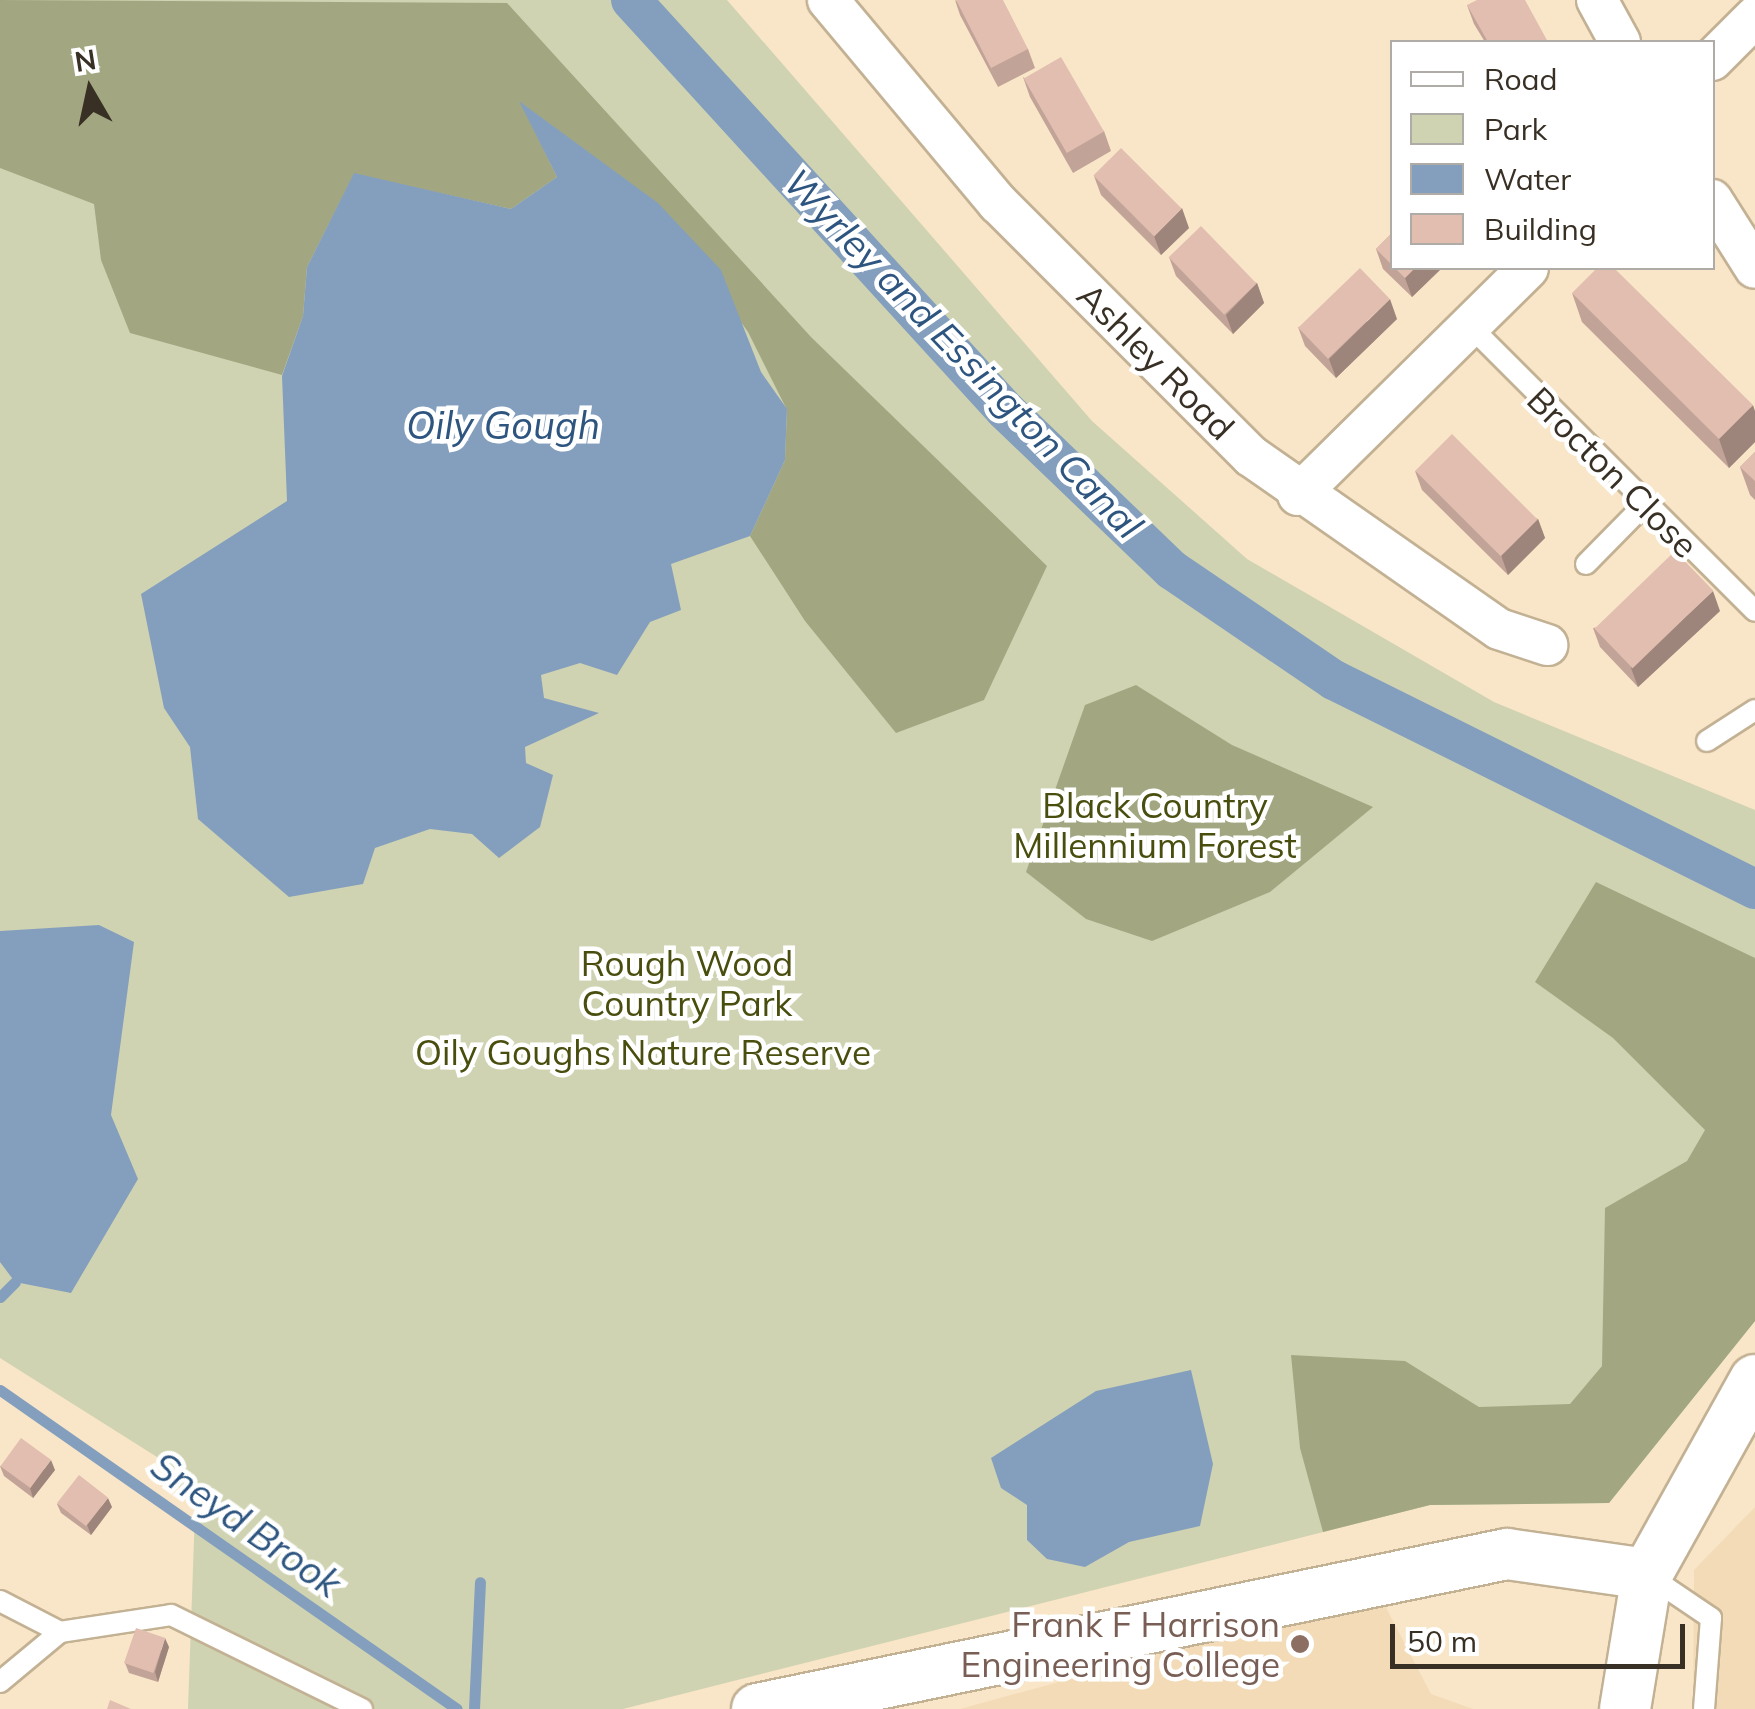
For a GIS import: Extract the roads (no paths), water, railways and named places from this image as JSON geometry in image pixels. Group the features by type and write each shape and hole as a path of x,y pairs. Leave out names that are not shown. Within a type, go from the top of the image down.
{"street":[{"name":"Ashley Road","path":"828,0 998,203 1298,495 1498,629 1547,645"},
{"path":"1597,0 1619,40"},
{"path":"1715,57 1755,17"},
{"path":"1715,205 1755,268"},
{"path":"1298,495 1474,330 1526,270"},
{"path":"1625,1709 1647,1574 1752,1390"},
{"path":"759,1709 1507,1554 1647,1574"}],"lane":[{"name":"Brocton Close","path":"1474,330 1643,506 1755,610"},
{"path":"1586,564 1643,506"},
{"path":"1707,740 1755,710"},
{"path":"1647,1574 1711,1618 1704,1709"},
{"path":"0,1602 60,1632"},
{"path":"0,1682 60,1632 172,1615 362,1709"}],"water":[{"name":"Oily Gough","path":"519,101 658,203 721,270 761,372 787,409 785,460 750,536 671,564 681,610 650,622 617,675 580,663 541,675 544,698 599,713 525,747 526,763 553,775 540,827 499,858 472,834 430,829 375,848 363,884 289,897 198,819 190,747 164,708 141,594 287,501 282,376 303,316 307,267 354,173 511,209 557,177"},
{"path":"99,925 134,942 111,1115 138,1179 71,1293 15,1282 0,1262 0,931"},
{"path":"1191,1370 1213,1464 1200,1526 1129,1542 1085,1567 1047,1559 1027,1540 1027,1505 1001,1488 991,1458 1096,1391"}],"waterway":[{"name":"Wyrley and Essington Canal","path":"631,0 1005,410 1172,570 1334,680 1755,889"},
{"path":"0,1297 15,1282"},
{"name":"Sneyd Brook","path":"0,1390 457,1709"},
{"path":"474,1709 480,1582"}],"place":[{"name":"Frank F Harrison Engineering College","path":"1300,1644"}],"park label":[{"name":"Black Country Millennium Forest","path":"1155,825"},
{"name":"Rough Wood Country Park","path":"687,983"},
{"name":"Oily Goughs Nature Reserve","path":"643,1052"}]}
